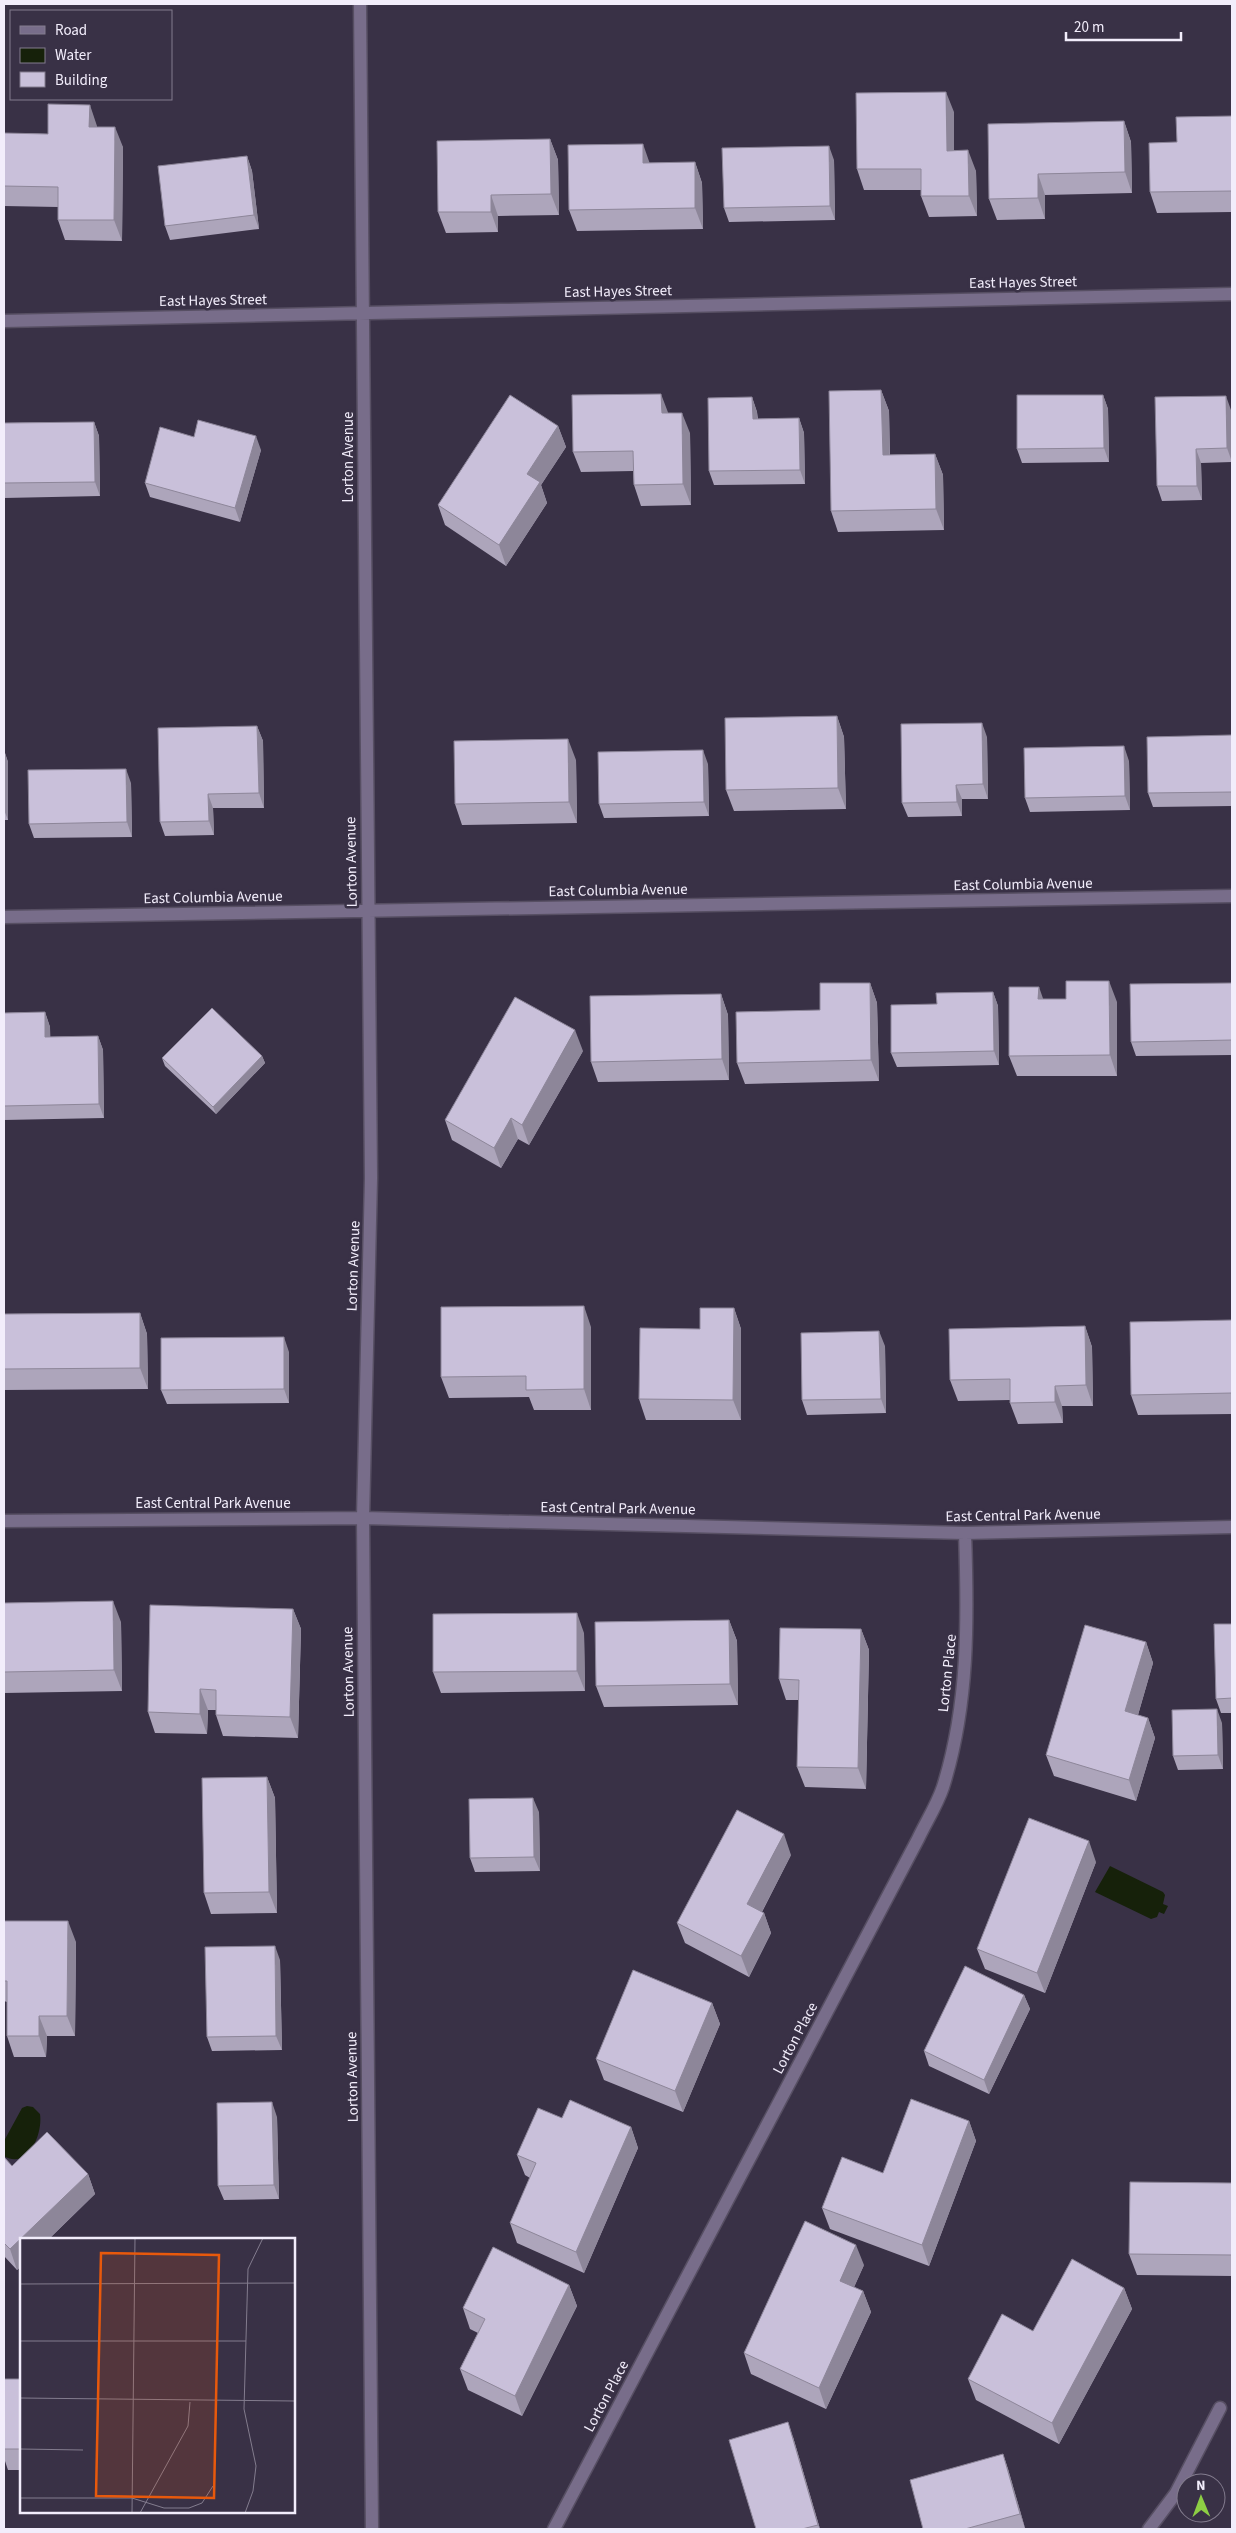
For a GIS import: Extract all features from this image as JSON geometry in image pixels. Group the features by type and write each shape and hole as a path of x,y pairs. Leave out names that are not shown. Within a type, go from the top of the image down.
{"street":[{"name":"Lorton Avenue","path":"360,4 372,1178 362,1518 372,2529"},
{"name":"East Hayes Street","path":"4,321 1232,294"},
{"name":"East Columbia Avenue","path":"4,917 1232,896"},
{"name":"East Central Park Avenue","path":"4,1520 362,1518 965,1533 1232,1527"},
{"name":"Lorton Place","path":"554,2529 918,1839 942,1789 956,1737 964,1684 968,1628 965,1533"},
{"path":"1149,2529 1176,2493 1220,2408"}],"water":[{"path":"1110,1866 1163,1892 1165,1895 1163,1904 1168,1906 1164,1914 1159,1912 1157,1917 1151,1919 1095,1892"},
{"path":"27,2106 33,2107 40,2114 39,2131 36,2140 27,2154 20,2158 13,2159 4,2156 4,2141 22,2108"}],"building":[{"path":"946,92 947,151 968,150 969,196 921,196 921,169 857,169 856,93"},
{"path":"48,104 90,105 89,127 115,127 114,220 58,220 58,187 4,186 4,133 48,134"},
{"path":"1232,116 1232,191 1150,192 1149,143 1177,142 1176,117"},
{"path":"1124,121 1125,172 1038,174 1038,198 989,199 988,124"},
{"path":"550,139 551,194 491,195 491,212 438,212 437,141"},
{"path":"643,144 643,163 695,162 695,208 569,210 568,145"},
{"path":"829,146 830,206 724,208 722,148"},
{"path":"247,156 254,215 165,226 158,166"},
{"path":"881,390 883,455 935,454 936,509 831,511 829,391"},
{"path":"661,394 662,413 682,413 683,484 634,485 633,451 573,452 572,395"},
{"path":"510,395 558,426 527,474 540,482 499,545 438,505"},
{"path":"1017,395 1103,395 1104,448 1017,449"},
{"path":"1226,396 1227,448 1196,449 1197,486 1157,486 1155,397"},
{"path":"752,397 753,419 799,418 800,470 709,471 708,398"},
{"path":"198,420 256,436 235,508 145,483 160,427 194,437"},
{"path":"94,422 95,482 4,483 4,423"},
{"path":"837,716 838,788 726,790 725,718"},
{"path":"982,723 983,784 956,785 957,802 902,803 901,724"},
{"path":"257,726 259,793 208,794 209,821 160,822 158,728"},
{"path":"1232,735 1232,792 1148,793 1147,737"},
{"path":"568,739 569,802 455,804 454,741"},
{"path":"1124,746 1125,796 1025,798 1024,748"},
{"path":"703,750 704,802 599,804 598,752"},
{"path":"126,769 127,822 29,824 28,770"},
{"path":"1066,981 1109,981 1110,1055 1009,1056 1009,987 1039,987 1038,999 1066,999"},
{"path":"820,983 870,983 871,1060 737,1063 736,1012 820,1010"},
{"path":"1232,983 1232,1040 1131,1042 1130,984"},
{"path":"993,992 994,1051 891,1053 891,1005 937,1004 936,993"},
{"path":"721,994 722,1059 591,1062 590,996"},
{"path":"515,997 575,1030 522,1125 511,1118 494,1148 445,1120"},
{"path":"212,1008 262,1056 213,1107 162,1058"},
{"path":"45,1012 45,1037 98,1036 99,1104 4,1106 4,1013"},
{"path":"584,1306 584,1389 526,1390 526,1376 441,1377 441,1307"},
{"path":"700,1308 734,1308 733,1400 639,1399 640,1328 700,1329"},
{"path":"140,1313 140,1368 4,1369 4,1314"},
{"path":"1232,1320 1232,1393 1131,1395 1130,1322"},
{"path":"1085,1326 1086,1385 1055,1386 1055,1402 1010,1403 1010,1379 950,1380 949,1329"},
{"path":"879,1331 881,1399 802,1400 801,1333"},
{"path":"284,1337 284,1389 161,1390 161,1338"},
{"path":"113,1601 114,1670 4,1672 4,1603"},
{"path":"150,1605 293,1609 290,1717 216,1715 216,1690 200,1689 200,1714 148,1712"},
{"path":"577,1613 577,1671 433,1672 433,1614"},
{"path":"729,1620 730,1684 596,1686 595,1622"},
{"path":"1214,1624 1232,1624 1232,1698 1216,1699"},
{"path":"1085,1625 1146,1642 1125,1711 1148,1718 1129,1780 1046,1755"},
{"path":"780,1628 861,1629 858,1768 797,1767 799,1680 779,1679"},
{"path":"1217,1709 1218,1755 1173,1756 1172,1710"},
{"path":"267,1777 269,1892 204,1893 202,1778"},
{"path":"533,1798 534,1857 470,1858 469,1799"},
{"path":"737,1810 784,1834 747,1904 764,1913 741,1956 677,1923"},
{"path":"1029,1818 1089,1841 1037,1973 977,1949"},
{"path":"4,1921 68,1921 67,2016 39,2016 39,2036 7,2036 7,1981 4,1981"},
{"path":"275,1946 276,2036 207,2037 205,1947"},
{"path":"965,1966 1024,1995 984,2080 924,2051"},
{"path":"633,1970 712,2003 675,2091 596,2059"},
{"path":"911,2099 969,2121 922,2245 822,2208 842,2157 883,2173"},
{"path":"570,2100 631,2127 576,2252 510,2223 536,2163 517,2155 538,2108 562,2118"},
{"path":"272,2102 274,2185 218,2186 217,2103"},
{"path":"47,2132 88,2174 10,2249 4,2243 4,2157 12,2166"},
{"path":"1130,2182 1232,2183 1232,2255 1129,2254"},
{"path":"805,2221 856,2245 840,2281 863,2291 819,2388 744,2353"},
{"path":"493,2247 569,2285 515,2396 460,2369 485,2319 463,2308"},
{"path":"1072,2259 1124,2288 1052,2423 968,2379 1002,2314 1033,2331"},
{"path":"4,2379 20,2379 20,2449 4,2449"},
{"path":"788,2422 818,2525 802,2529 756,2529 729,2440"},
{"path":"1003,2454 1020,2514 965,2529 923,2529 910,2480"}]}
